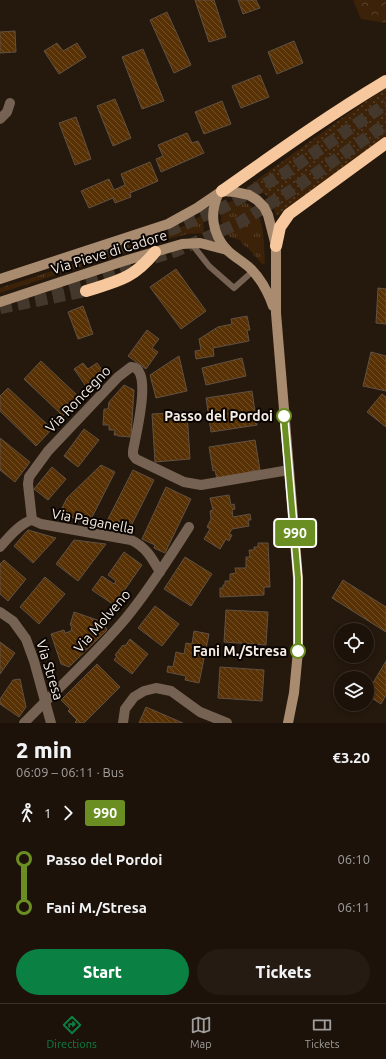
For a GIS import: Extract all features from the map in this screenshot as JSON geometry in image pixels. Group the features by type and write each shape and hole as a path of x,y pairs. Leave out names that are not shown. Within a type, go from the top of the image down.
{"highway":[{"path":"220,192 316,126 386,81"},
{"path":"276,246 280,228 289,214 386,144"},
{"path":"86,291 131,276 145,264 155,252"}],"street":[{"path":"0,119 7,112 10,103"},
{"path":"276,313 266,288 246,264 227,250 217,235 212,215 220,192 245,194 254,197 260,202 268,215 276,246 276,313 298,578 299,639 294,694 288,723"},
{"name":"Via Pieve di Cadore","path":"0,279 168,224 197,208 220,192"},
{"name":"Via Pieve di Cadore","path":"0,302 182,244 207,244 227,250"},
{"path":"253,271 259,275 267,275 276,268"},
{"name":"Via Roncegno","path":"32,520 28,484 29,477 48,451 118,377 131,367 135,367 139,370 142,382 142,402 132,453 136,459 184,482 192,484 208,484 289,470"},
{"path":"0,547 20,527 26,522 32,520"},
{"name":"Via Paganella","path":"32,520 41,524 131,540 140,544 147,550 160,572"},
{"name":"Via Molveno","path":"24,723 126,618 160,572 189,527"},
{"name":"Via Stresa","path":"0,612 13,621 26,639 45,700 50,723"},
{"path":"123,723 125,709 134,697 148,689 161,688 171,691 204,714 226,723"}],"lane":[{"path":"191,243 209,266 234,288 253,271"}],"green space":[{"path":"353,0 386,0 386,23 361,19"},
{"path":"386,88 386,138 276,216 273,204 268,197 250,185 353,110"},
{"path":"232,201 243,202 252,206 257,213 263,232 264,264 262,264 240,241 232,238 225,231 221,217 223,207 226,203"},
{"path":"201,216 203,217 204,233 188,234 164,240 0,293 0,288 159,236 186,225"}],"building":[{"path":"195,0 214,0 226,37 209,42"},
{"path":"238,0 256,0 260,8 243,14"},
{"path":"167,12 191,65 174,73 150,20"},
{"path":"15,31 16,52 0,53 0,32"},
{"path":"294,41 303,63 277,74 268,52"},
{"path":"57,43 63,51 77,43 86,57 59,74 44,51"},
{"path":"143,49 164,101 142,109 122,57"},
{"path":"260,75 269,97 241,108 232,86"},
{"path":"115,99 131,138 113,146 97,106"},
{"path":"222,101 231,124 204,134 195,112"},
{"path":"76,117 91,159 75,165 59,123"},
{"path":"187,133 192,143 198,141 204,153 161,172 156,159 163,156 158,145"},
{"path":"150,162 158,181 130,193 131,197 115,203 113,198 89,208 81,191 109,179 114,190 125,185 121,174"},
{"path":"176,269 206,311 181,329 150,287"},
{"path":"378,288 386,289 386,324 376,323"},
{"path":"83,306 93,334 78,339 68,312"},
{"path":"247,316 250,330 247,330 249,341 213,348 214,356 196,359 195,351 201,350 199,339 218,327 232,324 231,319"},
{"path":"147,330 159,339 152,348 158,352 146,369 128,356"},
{"path":"371,352 386,356 386,391 363,386"},
{"path":"179,356 187,391 156,398 150,375"},
{"path":"242,358 246,376 206,385 202,368"},
{"path":"41,361 80,398 63,416 24,379"},
{"path":"83,363 88,369 97,363 106,375 99,380 102,384 90,392 74,369"},
{"path":"124,385 134,390 131,437 114,435 115,430 109,430 109,425 103,425 104,409 108,409 109,402"},
{"path":"8,388 52,429 36,446 0,411 0,396"},
{"path":"252,391 257,425 211,432 206,398"},
{"path":"382,394 386,397 386,427 367,412"},
{"path":"187,412 190,459 155,462 152,414"},
{"path":"84,429 99,440 78,467 64,456"},
{"path":"0,438 30,462 15,482 0,470"},
{"path":"255,440 260,470 251,471 252,473 217,479 215,470 213,471 209,447"},
{"path":"101,465 115,472 88,525 71,517 70,520 59,514 67,498"},
{"path":"52,467 66,479 48,500 34,489"},
{"path":"133,470 154,480 128,532 107,521"},
{"path":"166,487 191,499 165,553 154,548 155,545 142,539"},
{"path":"229,495 231,505 234,504 235,509 232,510 233,517 250,514 251,520 248,520 249,526 232,529 229,534 232,535 229,541 226,539 220,549 204,539 210,529 207,527 211,519 210,511 213,510 210,498"},
{"path":"28,530 56,538 33,563 14,546"},
{"path":"74,540 106,544 78,581 56,564"},
{"path":"258,543 268,543 270,587 264,587 264,595 220,597 220,588 223,588 225,581 230,581 230,574 236,573 235,568 246,568 246,557 250,557 249,550 254,550 254,547 258,547"},
{"path":"124,552 142,565 114,605 92,590 102,576 114,584 116,581 108,575"},
{"path":"185,557 212,574 191,606 164,589"},
{"path":"4,560 26,579 8,601 0,594 0,564"},
{"path":"45,577 65,594 39,624 20,607"},
{"path":"343,580 386,607 386,632 374,623 332,598"},
{"path":"155,606 179,624 162,646 138,628"},
{"path":"226,610 268,612 266,645 224,642"},
{"path":"74,612 103,622 107,630 69,667 61,664 51,634 64,630 65,633 71,631 72,626 70,625"},
{"path":"194,631 209,634 199,683 185,680 186,676 167,672 168,666 173,667 176,652 184,654 186,643 192,644"},
{"path":"130,639 148,654 132,674 114,660 117,656 115,655"},
{"path":"0,642 15,653 0,674"},
{"path":"386,661 386,695 381,704 374,700 374,681"},
{"path":"97,664 120,687 84,723 77,723 75,722 77,720 68,711 70,709 61,700"},
{"path":"220,667 264,670 262,701 218,698"},
{"path":"20,679 26,707 19,717 0,704 0,699 13,680"},
{"path":"146,707 183,723 139,723"}],"tunnel":[{"path":"82,257 173,229 224,207 285,173 386,104"},
{"path":"51,290 176,251 239,223 295,188 386,124"},
{"path":"0,308 86,291"}],"bus line":[{"name":"990","path":"284,416 299,592 298,651"}],"place":[{"name":"Passo del Pordoi","path":"284,416"},
{"name":"Fani M./Stresa","path":"298,651"}]}
